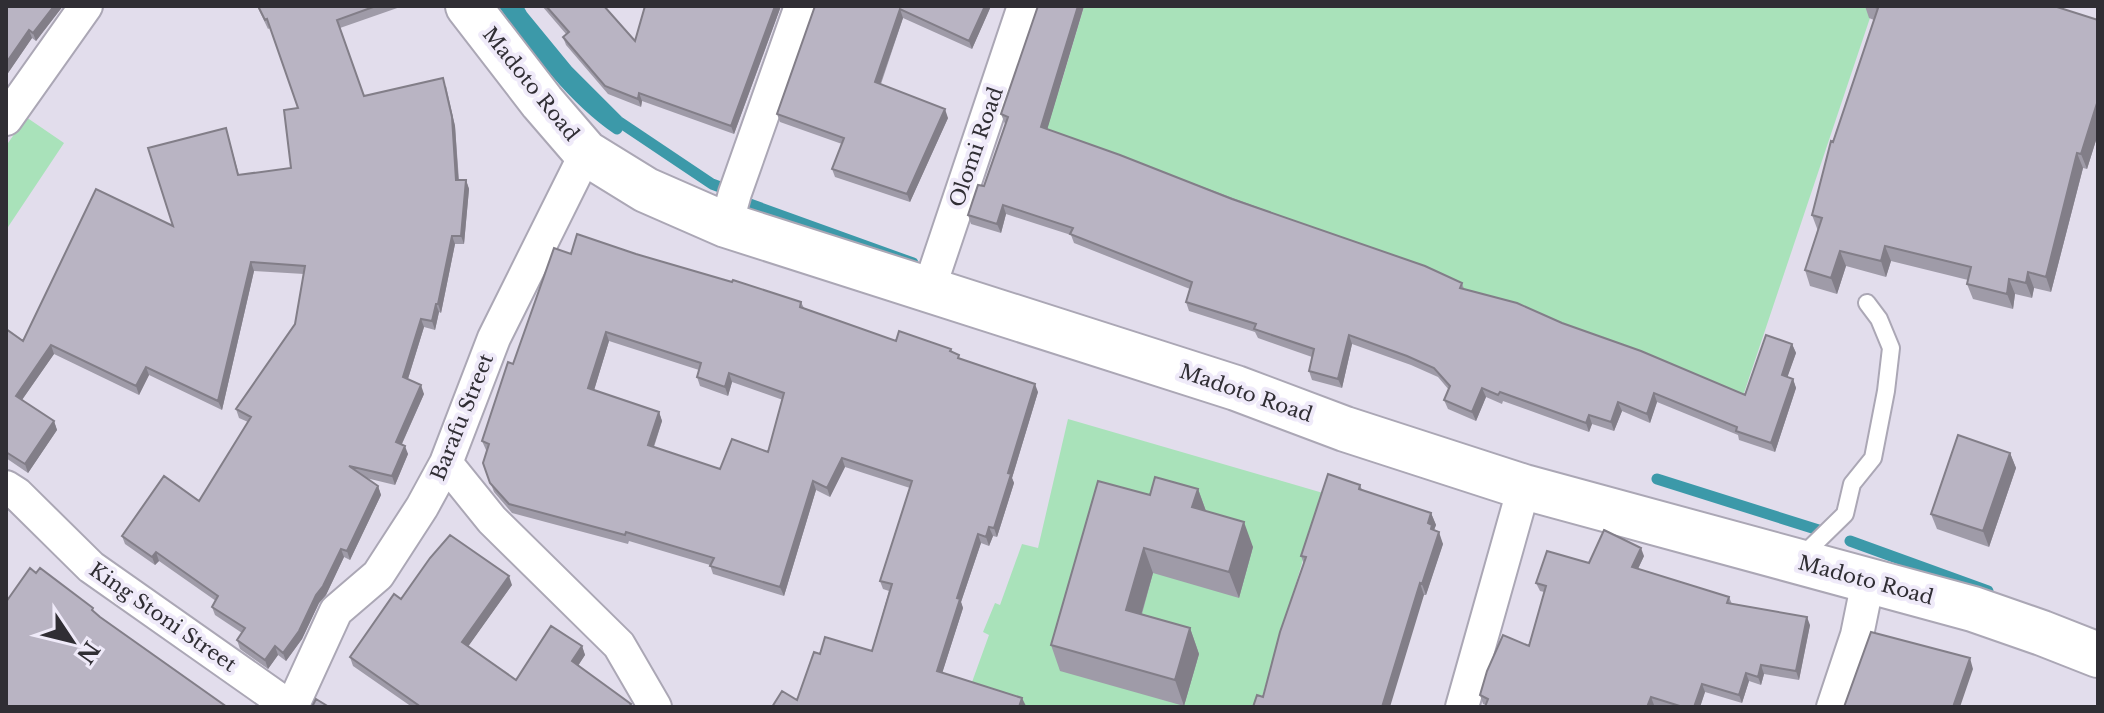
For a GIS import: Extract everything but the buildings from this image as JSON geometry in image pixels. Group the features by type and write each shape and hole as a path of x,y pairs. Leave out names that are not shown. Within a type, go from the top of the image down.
{"main road":[{"name":"Madoto Road","path":"468,6 586,153 646,190 726,225 1236,388 1345,429 1524,487 1973,609 2098,655"}],"street":[{"path":"6,119 86,6"},
{"path":"726,225 801,6"},
{"name":"Olomi Road","path":"929,289 1024,6"},
{"name":"Barafu Street","path":"291,707 336,611 378,575 446,463 494,338 586,153"},
{"path":"446,463 492,520 619,645 655,707"},
{"name":"King Stoni Street","path":"6,487 17,494 91,567 291,707"},
{"path":"1462,707 1524,487"},
{"path":"1833,707 1857,635 1868,581"}],"lane":[{"path":"1797,561 1845,514 1852,484 1873,458 1891,348 1879,319 1867,303"}],"green space":[{"path":"1084,6 1874,6 1743,396 1041,136 1060,87"},
{"path":"26,117 64,143 6,230 6,146"},
{"path":"1068,419 1323,493 1259,707 963,707 989,635 983,632 995,603 1000,605 1022,544 1038,548"}],"waterway":[{"path":"505,6 570,88 617,129"},
{"path":"517,6 568,71 618,121 712,184 731,191"},
{"path":"744,202 913,263"},
{"path":"1657,479 1825,532"},
{"path":"1850,541 1988,591"}]}
